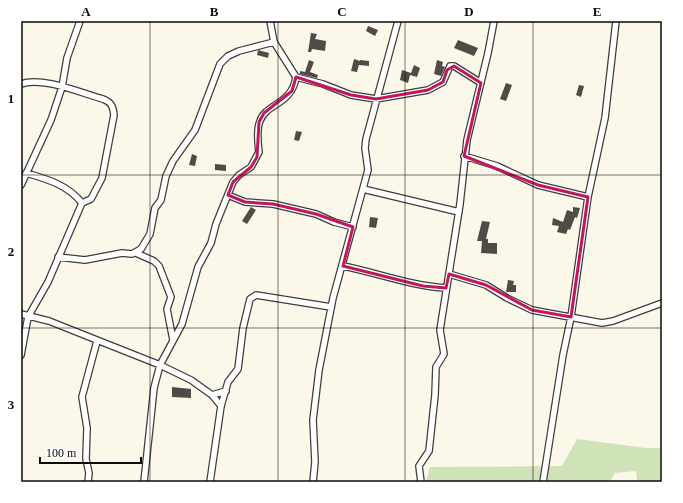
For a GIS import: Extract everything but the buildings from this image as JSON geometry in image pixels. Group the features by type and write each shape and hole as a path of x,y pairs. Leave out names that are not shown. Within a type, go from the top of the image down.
{"street":[{"path":"21,185 39,149 62,87 67,58 80,21"},
{"path":"270,21 274,42 296,77 323,84 351,96 376,98 428,90 443,82 450,66 454,66 481,82"},
{"path":"313,482 315,462 313,420 319,370 331,307 354,227 368,170 365,148 366,139 374,115 376,98 398,21"},
{"path":"421,482 419,466 429,451 435,395 436,367 444,354 440,330 459,212 464,156 494,21"},
{"path":"543,482 588,197 605,118 616,21"},
{"path":"136,253 144,245 150,234 155,208 161,200 166,176 173,161 195,130 220,64 228,56 274,42"},
{"path":"144,482 154,388 160,365 186,313 198,267 211,243 216,224 233,182 239,174 252,168 257,157 259,122 264,113 281,102 292,91 296,77"},
{"path":"21,84 36,81 102,99 108,101 113,107 114,115 100,184 91,199 82,202 48,282 28,317 21,355"},
{"path":"464,156 497,166 538,185 588,197"},
{"path":"26,173 48,180 71,191 82,202"},
{"path":"363,189 459,212"},
{"path":"228,195 246,202 273,204 316,214 334,222 354,227"},
{"path":"58,257 85,260 122,253 136,253 154,261 159,266 170,297 167,309 173,340"},
{"path":"343,266 382,274 423,286 446,288"},
{"path":"449,274 486,285 507,298 532,310 602,323 613,321 662,303"},
{"path":"210,482 216,425 220,406 228,382 238,369 243,328 250,299 256,295 331,307"},
{"path":"21,314 28,317 40,318 160,365 191,380 212,395 220,406"},
{"path":"88,482 89,473 86,459 87,428 82,397 97,341"},
{"path":"212,395 226,391"}],"highlighted area":[{"path":"454,66 481,83 464,156 538,185 588,197 571,317 532,310 486,285 449,274 446,288 423,286 343,266 353,227 316,214 273,204 245,202 228,195 233,182 251,167 257,157 259,122 264,113 292,91 296,77 351,95 376,99 428,90 443,82 447,70"}],"green space":[{"path":"577,439 646,448 662,448 662,482 637,482 636,471 615,473 610,482 426,482 430,467 562,466"}]}
